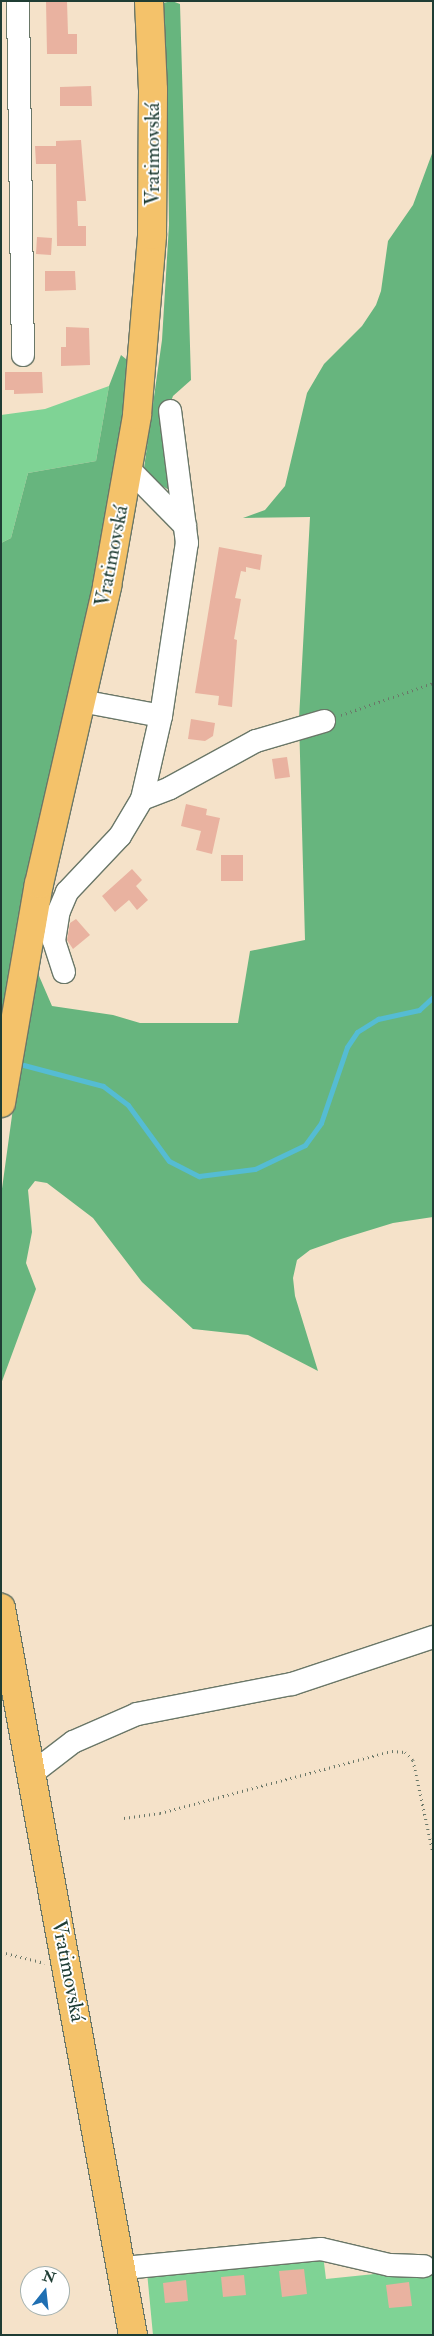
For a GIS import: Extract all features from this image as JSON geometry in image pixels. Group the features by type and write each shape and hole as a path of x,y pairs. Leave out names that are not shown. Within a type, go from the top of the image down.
{"main road":[{"name":"Vratimovská","path":"1,1103 39,884 81,701 129,469 143,361 152,235 153,90 149,1"},
{"name":"Vratimovská","path":"1,1608 30,1775 124,2268 133,2335"}],"street":[{"path":"18,1 10,58 23,356"},
{"path":"64,972 54,941 59,911 67,892 120,836 142,799 161,716 187,543 170,411"},
{"path":"129,469 185,526"},
{"path":"81,701 161,716"},
{"path":"142,799 170,788 256,741 324,721"},
{"path":"30,1775 73,1742 136,1714 292,1684 433,1637"},
{"path":"124,2268 321,2249 390,2265 424,2266"}],"path":[{"path":"324,721 433,683"},
{"path":"124,1818 160,1813 392,1751 405,1752 413,1760 433,1853"},
{"path":"1,1952 67,1968"}],"green space":[{"path":"172,1 180,4 191,380 173,396 169,407 169,490 147,477 144,468 162,340 169,225 168,141 159,4"},
{"path":"433,151 433,1217 393,1223 341,1239 310,1250 297,1260 293,1278 295,1296 318,1371 248,1335 193,1329 142,1282 93,1218 47,1183 35,1181 28,1190 32,1232 26,1263 36,1289 1,1384 1,1196 33,962 52,1006 113,1015 140,1023 238,1023 250,951 305,940 299,719 310,517 243,518 265,510 285,486 307,393 324,364 362,326 376,305 381,291 388,241 413,205"},
{"path":"121,355 132,364 98,574 1,1016 1,543 11,538 28,473 96,461 109,386"},
{"path":"109,386 96,461 28,473 11,538 1,543 1,415 45,409"},
{"path":"323,2255 326,2279 433,2268 433,2335 153,2335 147,2272"}],"building":[{"path":"46,1 67,1 68,34 77,34 77,54 47,54"},
{"path":"91,86 92,106 60,106 60,87"},
{"path":"81,140 86,201 77,201 78,226 86,226 86,246 57,246 56,164 36,164 35,146 56,146 56,141"},
{"path":"37,237 52,238 51,255 36,254"},
{"path":"45,271 75,271 76,290 45,291"},
{"path":"66,327 89,328 90,365 61,366 61,347 66,347"},
{"path":"5,372 42,372 43,393 14,394 14,390 5,390"},
{"path":"219,547 262,555 260,570 246,567 246,572 241,571 235,598 241,599 234,639 237,640 232,707 218,705 219,696 195,693"},
{"path":"191,719 215,723 213,736 205,741 188,739"},
{"path":"287,757 290,777 275,779 272,759"},
{"path":"186,804 207,809 206,815 220,818 212,854 196,850 201,831 181,826"},
{"path":"221,855 243,855 243,881 221,881"},
{"path":"132,869 142,880 136,886 148,900 137,910 129,900 115,912 102,896"},
{"path":"76,919 90,935 73,949 67,940 70,923"},
{"path":"304,2269 307,2294 282,2297 279,2271"},
{"path":"244,2275 246,2295 223,2297 221,2277"},
{"path":"186,2280 188,2301 165,2303 163,2283"},
{"path":"409,2282 412,2306 389,2308 386,2285"}],"waterway":[{"path":"16,1063 103,1086 128,1105 169,1161 199,1176 255,1169 305,1145 321,1123 347,1047 357,1032 378,1019 419,1010 433,997"}]}
